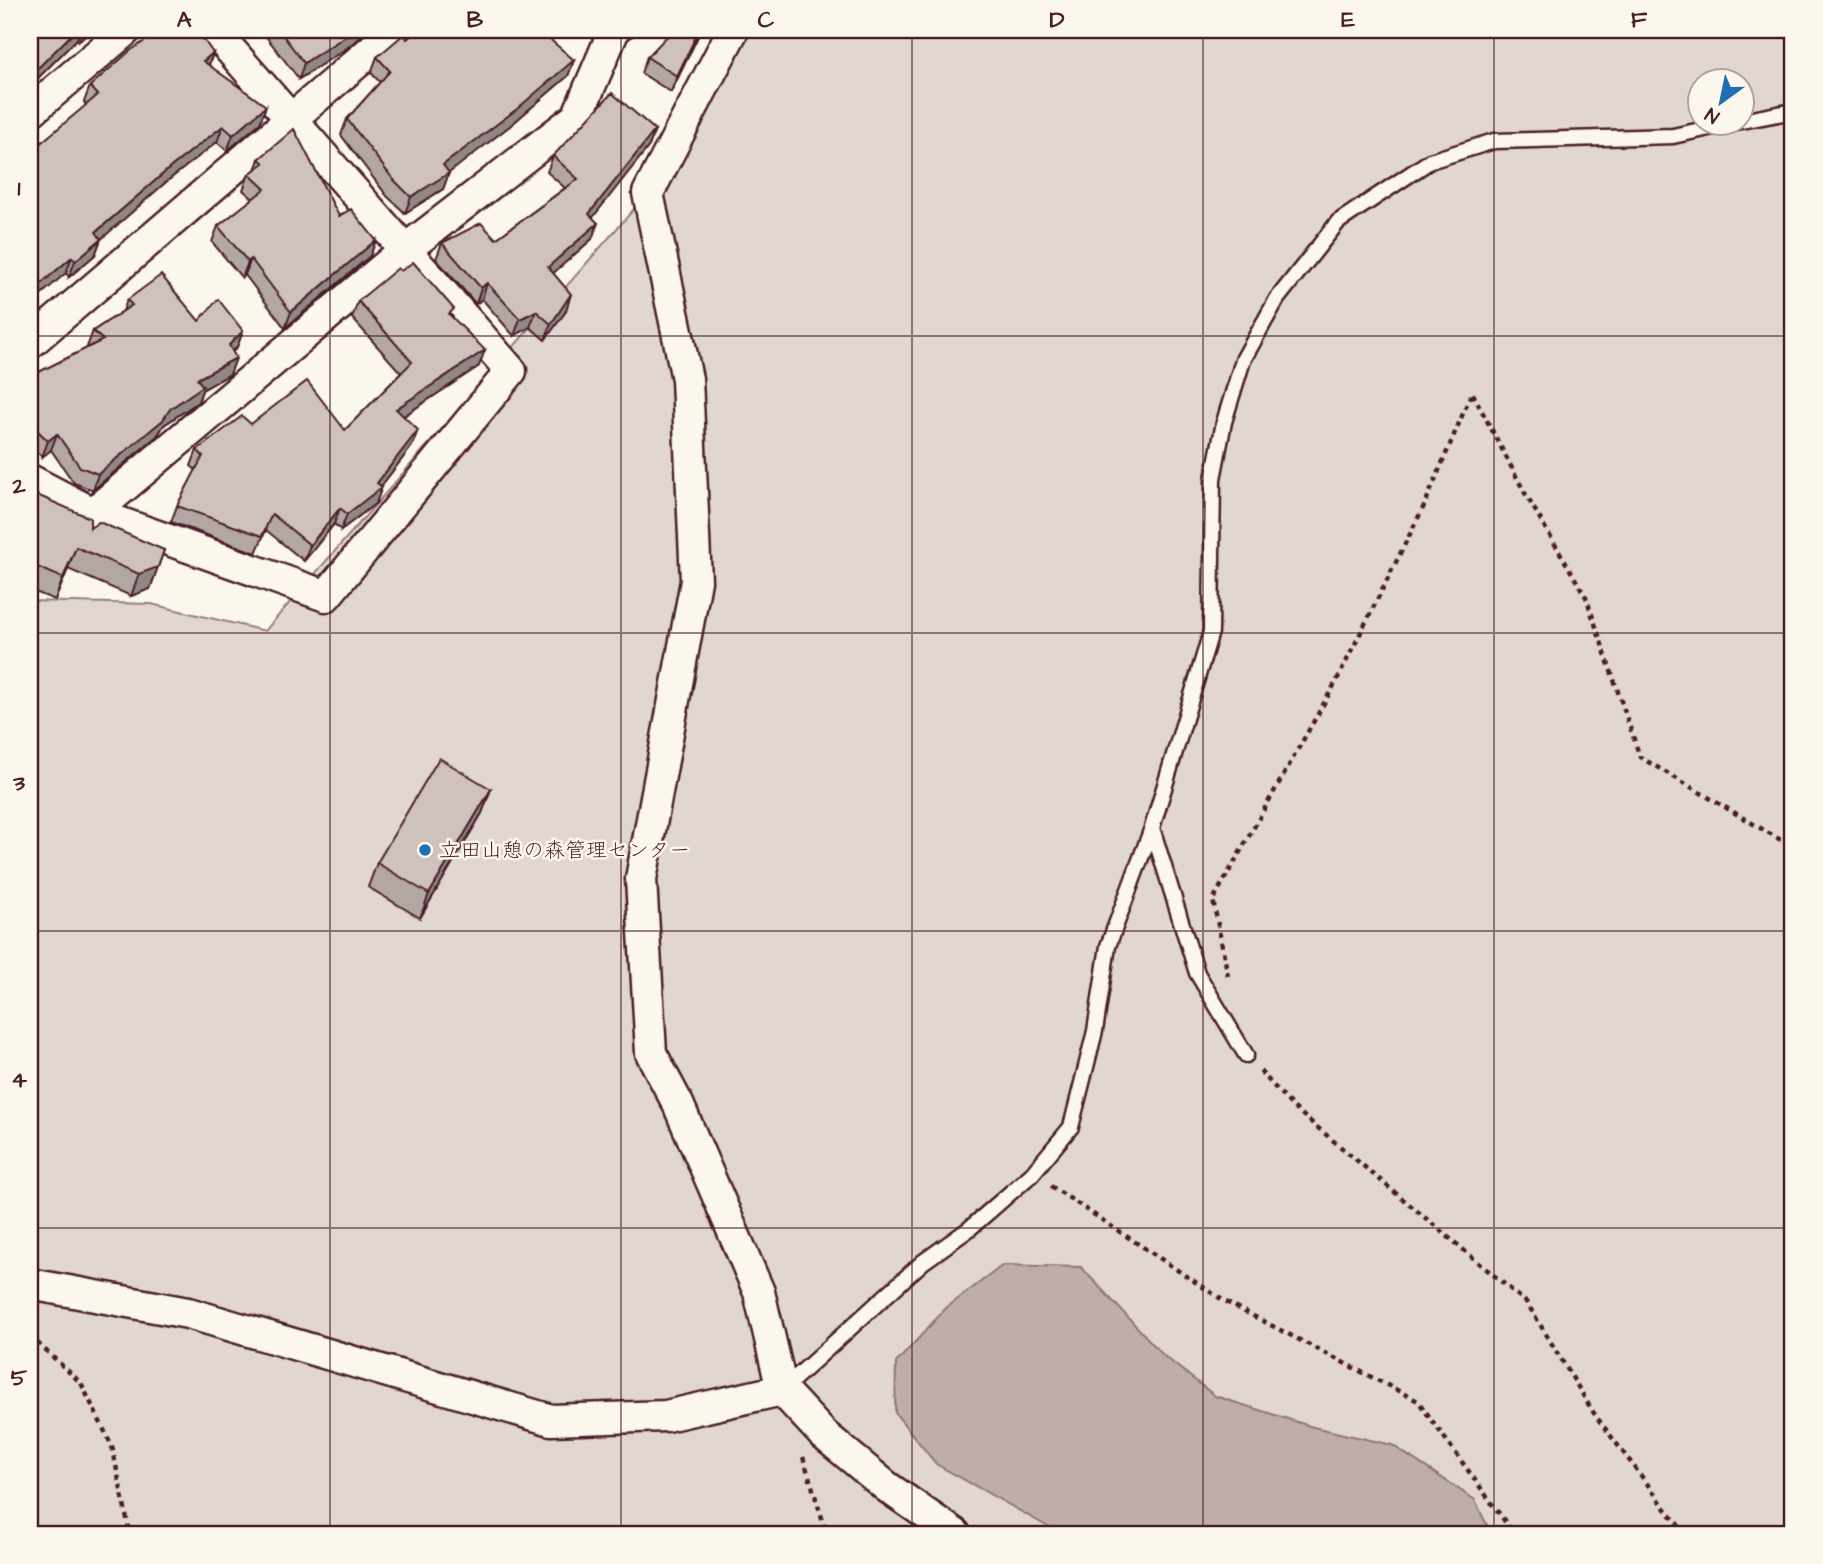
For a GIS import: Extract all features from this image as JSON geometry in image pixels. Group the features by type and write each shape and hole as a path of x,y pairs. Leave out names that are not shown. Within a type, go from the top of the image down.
{"street":[{"path":"30,113 126,30"},
{"path":"30,480 93,513 326,596 511,371 213,30"},
{"path":"30,343 396,30"},
{"path":"93,513 406,249 577,117 614,30"},
{"path":"733,30 648,193 687,379 696,581 640,879 651,1053 678,1104 759,1292 782,1390 823,1434 876,1479 955,1534"},
{"path":"30,1284 187,1313 551,1420 666,1416 782,1390"}],"lane":[{"path":"1756,118 1793,111"},
{"path":"782,1390 923,1262 969,1229 1032,1174 1071,1127 1095,1031 1108,946 1152,828 1211,632 1213,479 1224,422 1243,360 1277,299 1338,222 1430,161 1494,141 1597,136 1673,136 1686,133"},
{"path":"1152,828 1197,973 1245,1055"}],"path":[{"path":"1229,980 1213,900 1337,680 1426,505 1472,392 1526,495 1586,597 1640,757 1779,839 1793,840"},
{"path":"1245,1055 1293,1107 1527,1303 1595,1415 1685,1534"},
{"path":"1032,1174 1114,1225 1224,1301 1418,1401 1514,1534"},
{"path":"30,1336 81,1382 112,1446 130,1534"}],"shaded area":[{"path":"733,30 1793,30 1793,1534 30,1534 30,601 151,604 265,631 648,193"},
{"path":"1003,1265 1081,1267 1164,1356 1215,1396 1313,1427 1392,1445 1475,1500 1491,1534 1061,1534 936,1464 895,1413 896,1363 946,1308"}],"building":[{"path":"30,30 76,30 34,72 30,67"},
{"path":"161,30 197,30 213,53 203,61 266,106 233,135 223,126 172,166 96,232 101,239 75,261 72,257 30,293 30,152 98,95 90,86 130,51"},
{"path":"279,30 355,30 304,63"},
{"path":"418,30 539,30 574,60 517,109 443,165 449,173 411,197 393,179 347,119 390,71 377,57 404,34 407,39"},
{"path":"673,30 699,30 677,76 647,57"},
{"path":"612,93 655,130 589,214 598,223 548,267 571,294 551,324 536,311 520,319 487,283 481,288 442,243 481,223 496,239 578,179 553,156"},
{"path":"294,129 339,216 351,209 376,240 291,312 251,259 248,262 218,226 265,189 249,174 264,163 259,159"},
{"path":"413,262 454,309 449,314 485,350 396,409 418,430 377,483 382,487 347,514 340,508 310,545 272,514 262,536 177,506 203,456 197,450 242,416 251,424 307,381 345,430 412,362 358,301 398,268 401,271"},
{"path":"161,275 199,321 218,299 243,331 229,345 236,358 197,379 203,386 170,409 163,420 98,474 80,467 57,434 48,441 30,423 30,372 33,375 103,340 93,331 132,305 127,300"},
{"path":"30,492 90,518 90,528 99,522 164,550 158,567 139,574 76,547 63,578 30,564"},
{"name":"立田山憩の森管理センター","path":"439,758 491,789 429,894 377,863"}],"place":[{"name":"立田山憩の森管理センター","path":"425,850"}]}
